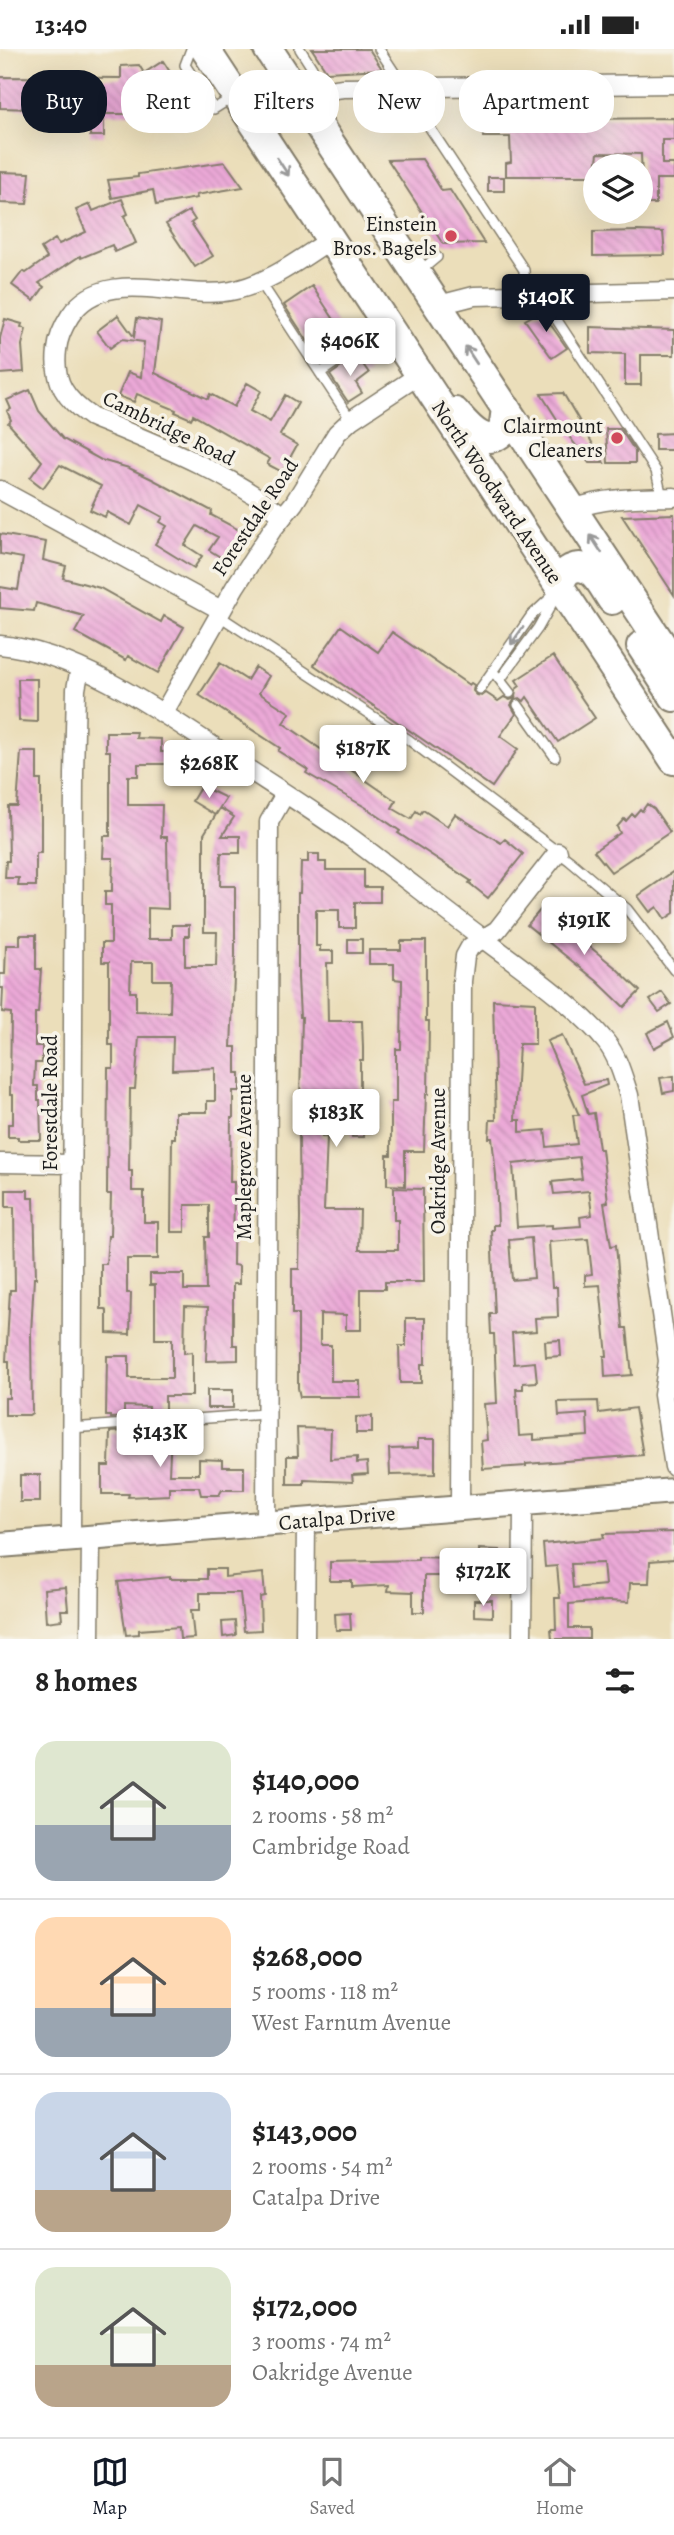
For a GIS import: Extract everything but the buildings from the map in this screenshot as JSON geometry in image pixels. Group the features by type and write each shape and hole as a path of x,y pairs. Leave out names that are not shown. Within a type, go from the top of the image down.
{"main road":[{"name":"North Woodward Avenue","path":"205,49 229,86"},
{"name":"North Woodward Avenue","path":"260,133 674,760"},
{"path":"328,133 427,265 439,305 674,663"},
{"path":"419,375 471,430 486,438 499,436 503,431 506,408"},
{"path":"561,588 561,579 566,572 573,568 587,568 595,576 674,697"},
{"path":"581,619 620,651 674,732"}],"street":[{"path":"445,87 674,84"},
{"name":"Cambridge Road","path":"284,516 265,502 193,462 91,417 67,398 60,386 57,371 58,341 63,326 77,305 94,294 120,287 211,293 261,283 330,240"},
{"path":"439,305 474,296 674,291"},
{"name":"Forestdale Road","path":"163,714 220,613 337,433 351,420 419,375"},
{"path":"0,490 220,613"},
{"path":"573,509 597,501 668,497"},
{"path":"0,645 39,651 80,668 163,714 352,839 482,938 587,1022 608,1043 620,1066 629,1095 671,1366 663,1395 674,1467"},
{"name":"Forestdale Road","path":"80,668 76,689 74,774 70,1428 90,1639"},
{"name":"Maplegrove Avenue","path":"266,1524 269,823 285,794"},
{"name":"Oakridge Avenue","path":"460,1508 462,981 465,956 470,947 497,930 558,852"},
{"path":"0,1163 72,1164"},
{"name":"Catalpa Drive","path":"0,1545 674,1491"},
{"path":"522,1639 523,1503"},
{"path":"305,1639 306,1521"}],"lane":[{"path":"191,49 185,65 214,110 229,108"},
{"path":"379,49 393,70"},
{"path":"283,55 313,68"},
{"path":"433,133 524,270 526,294"},
{"path":"261,283 351,420"},
{"path":"545,294 548,308 656,471 668,497"},
{"path":"359,327 375,354 396,338"},
{"path":"320,373 367,341"},
{"path":"480,689 530,616 561,588"},
{"path":"500,680 538,628 561,588"},
{"path":"220,613 409,740 558,852 627,909 674,970"},
{"path":"492,671 510,693"},
{"path":"518,705 555,757"},
{"path":"70,1428 265,1414"}],"place":[{"name":"Einstein Bros. Bagels","path":"451,236"},
{"name":"Clairmount Cleaners","path":"617,438"}]}
